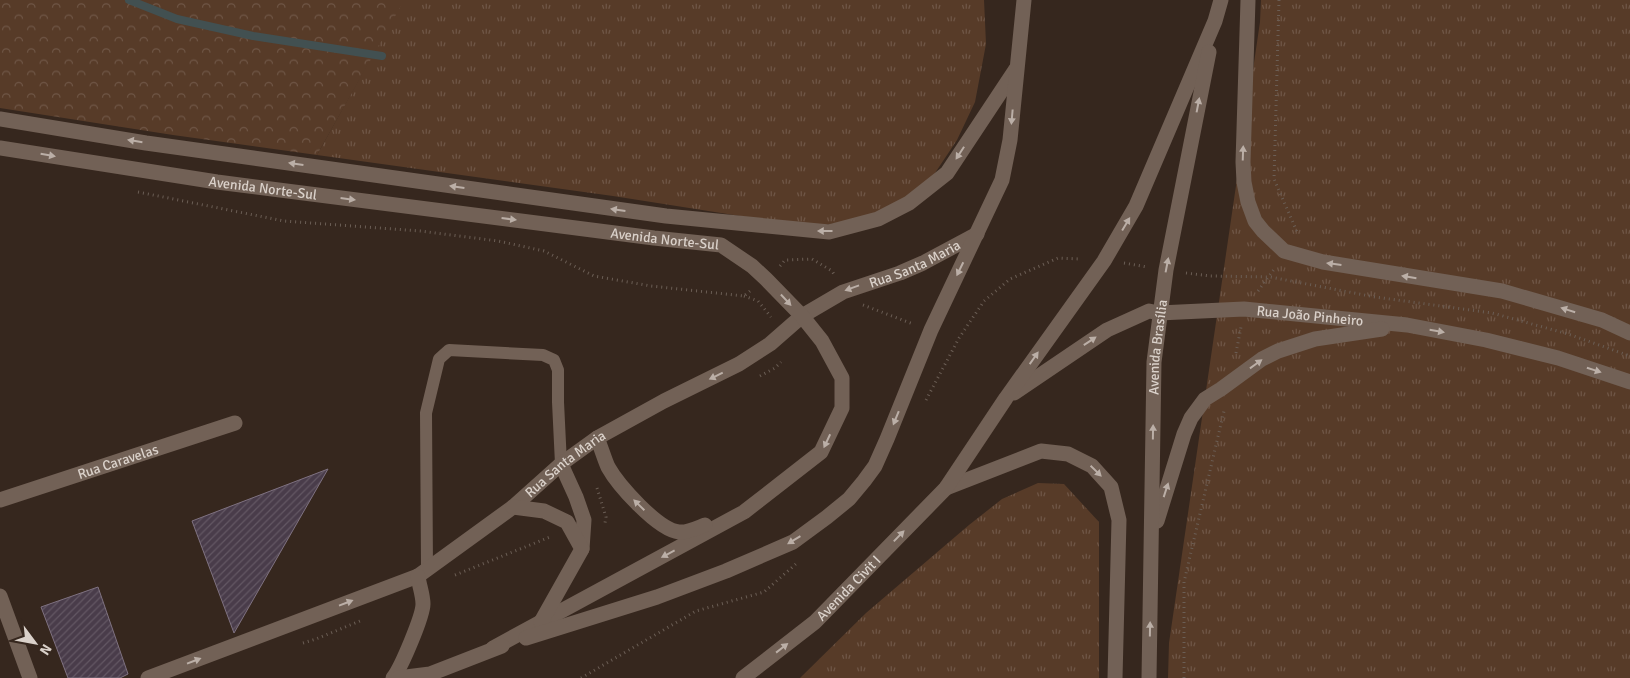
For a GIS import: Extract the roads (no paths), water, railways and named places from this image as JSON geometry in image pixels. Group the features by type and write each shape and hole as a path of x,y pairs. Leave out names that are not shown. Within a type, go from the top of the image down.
{"main road":[{"path":"398,678 430,674 493,648 657,597 726,571 792,542 828,517 849,499 875,466 931,330 1002,180 1010,140 1024,0"},
{"path":"946,488 1006,398 1104,260 1136,206 1215,21 1221,0"},
{"path":"1248,0 1244,182 1248,202 1255,221 1284,251 1323,262 1502,291 1602,320 1630,333"},
{"name":"Avenida Brasília","path":"1149,678 1154,362 1166,270 1215,21"},
{"name":"Avenida Norte-Sul","path":"0,119 146,143 666,216 829,232 878,219 909,204 947,173 1016,69"},
{"name":"Avenida Norte-Sul","path":"0,148 217,182 721,245 766,278 802,316 822,341 842,378 842,408 821,452 744,512 493,648"},
{"name":"Rua Santa Maria","path":"148,678 422,572 513,507 561,464 597,438 664,401 739,364 765,348 802,316 843,292 900,273 977,234"},
{"name":"Rua João Pinheiro","path":"1006,398 1107,330 1148,311 1159,313 1244,309 1407,326 1486,340 1558,358 1630,382"},
{"path":"1152,537 1184,434 1191,418 1205,399 1262,359 1278,351 1314,338 1407,326"},
{"name":"Rua Caravelas","path":"0,500 235,423"},
{"path":"597,438 608,468 632,498 666,529 680,533 744,512"},
{"path":"946,488 1040,451 1068,454 1092,466 1111,487 1118,520 1115,678"},
{"path":"540,623 582,549 584,520 561,464"},
{"name":"Avenida Civit I","path":"743,678 815,622 946,488"},
{"path":"513,507 544,511 567,522 582,549"},
{"path":"393,678 398,672 413,637 423,605 422,572"},
{"path":"0,596 30,678"}],"lane":[{"path":"422,572 426,413 439,359 449,350 543,355 554,360 558,370 561,464"}],"waterway":[{"path":"129,0 177,19 253,36 382,56"}]}
